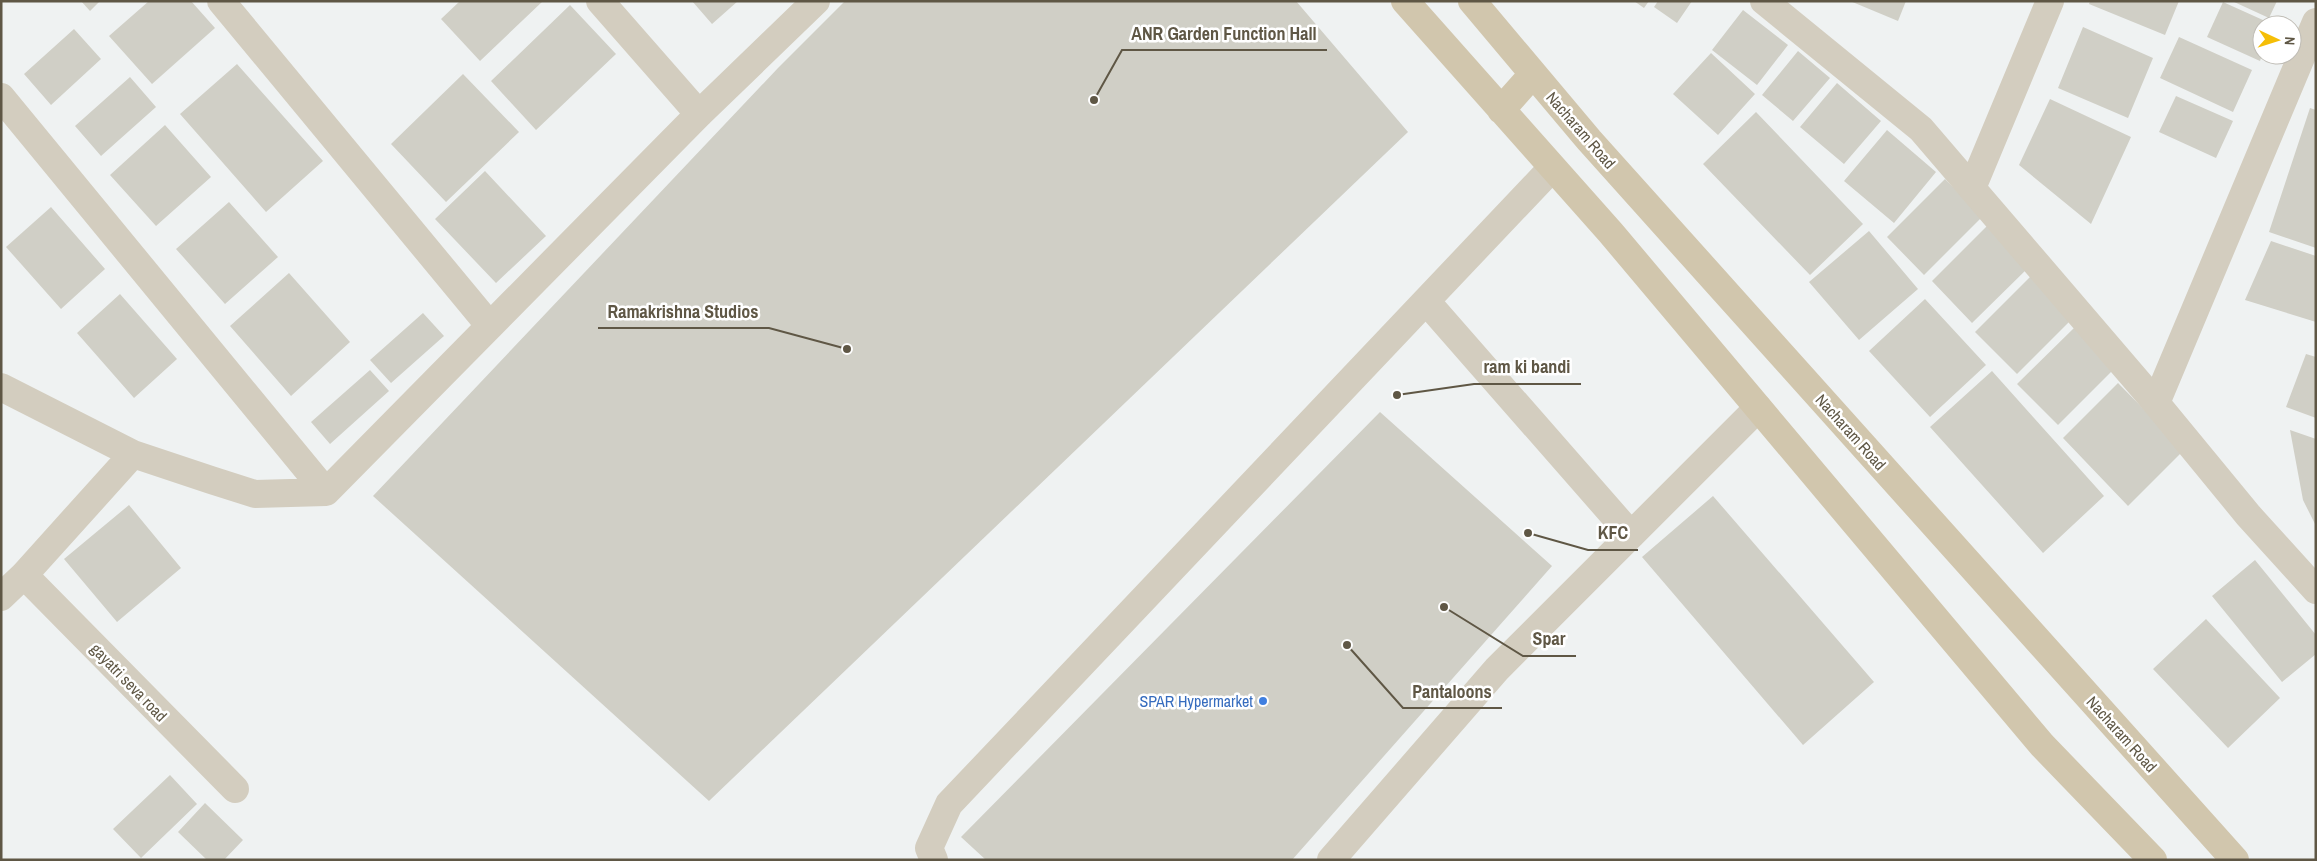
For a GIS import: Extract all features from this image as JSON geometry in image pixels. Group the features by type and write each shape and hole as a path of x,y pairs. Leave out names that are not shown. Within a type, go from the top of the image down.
{"main road":[{"path":"1405,1 1611,233 2042,744 2153,860"},
{"name":"Nacharam Road","path":"1472,1 1602,155 2235,860"},
{"path":"1501,110 1533,74"}],"street":[{"path":"221,1 490,326"},
{"path":"600,1 699,114"},
{"path":"1,387 133,454 255,494 326,492 699,114 816,1"},
{"path":"1764,1 1921,129 2156,403 2248,515 2316,590"},
{"path":"1972,188 2050,1"},
{"path":"2156,403 2316,22"},
{"path":"1,98 326,492"},
{"path":"934,860 930,848 949,804 1552,168"},
{"path":"1426,301 1631,535"},
{"path":"1331,860 1497,669 1758,408"},
{"path":"1,597 24,575 133,454"},
{"name":"gayatri seva road","path":"24,575 234,789"}],"building":[{"path":"81,1 100,1 90,11"},
{"path":"149,1 191,1 215,28 152,84 109,36"},
{"path":"460,1 543,1 480,61 441,19"},
{"path":"692,1 738,1 712,24"},
{"path":"845,1 1296,1 1408,132 709,801 373,496 778,68"},
{"path":"1634,1 1649,1 1644,8"},
{"path":"1658,1 1692,1 1677,23 1654,7"},
{"path":"1850,1 1906,1 1898,21"},
{"path":"2090,1 2179,1 2165,35 2089,4"},
{"path":"2232,1 2277,1 2270,15 2262,15"},
{"path":"2223,2 2252,15 2252,57 2207,37"},
{"path":"570,5 616,54 536,130 491,81"},
{"path":"1743,10 1788,45 1757,85 1712,50"},
{"path":"2083,27 2153,58 2128,118 2058,88"},
{"path":"74,29 101,59 51,105 24,74"},
{"path":"2179,37 2252,70 2233,112 2160,78"},
{"path":"1798,51 1830,78 1793,121 1762,95"},
{"path":"1711,53 1755,94 1718,135 1673,94"},
{"path":"237,64 323,161 266,212 180,114"},
{"path":"463,74 519,132 446,202 391,144"},
{"path":"130,77 156,107 101,156 75,126"},
{"path":"1837,83 1881,121 1844,164 1800,127"},
{"path":"2176,96 2233,121 2216,158 2159,132"},
{"path":"2050,99 2131,137 2091,224 2019,165"},
{"path":"2310,108 2316,110 2316,248 2269,232"},
{"path":"1756,112 1863,224 1810,275 1703,164"},
{"path":"165,125 211,177 156,226 110,175"},
{"path":"1887,130 1936,172 1894,223 1844,181"},
{"path":"485,171 546,236 496,283 435,219"},
{"path":"1945,179 1982,217 1924,275 1887,237"},
{"path":"229,202 278,257 225,304 176,249"},
{"path":"51,207 105,269 61,309 6,247"},
{"path":"1989,224 2030,266 1972,323 1932,281"},
{"path":"1869,231 1918,289 1859,340 1809,282"},
{"path":"2271,241 2316,256 2316,322 2245,300"},
{"path":"289,273 350,342 291,396 230,326"},
{"path":"2031,276 2073,318 2017,374 1975,332"},
{"path":"120,294 177,359 134,398 77,333"},
{"path":"1925,299 1986,365 1930,417 1869,351"},
{"path":"423,313 444,336 391,383 370,360"},
{"path":"2074,328 2114,369 2058,425 2017,384"},
{"path":"2306,354 2316,357 2316,418 2286,407"},
{"path":"370,370 389,391 330,444 311,422"},
{"path":"1992,371 2104,496 2043,553 1930,427"},
{"path":"2118,383 2184,450 2128,506 2063,438"},
{"name":"SPAR Hypermarket","path":"1380,412 1552,566 1292,860 986,860 961,837"},
{"path":"2290,430 2316,439 2316,526 2303,500"},
{"path":"1713,496 1874,682 1803,745 1642,557"},
{"path":"129,505 181,568 117,622 64,559"},
{"path":"2255,560 2316,635 2316,654 2282,682 2212,596"},
{"path":"2206,619 2280,698 2228,748 2153,669"},
{"path":"170,775 197,804 141,858 113,829"},
{"path":"205,803 243,840 224,860 207,860 178,832"}],"place":[{"name":"ANR Garden Function Hall","path":"1094,100"},
{"name":"Ramakrishna Studios","path":"847,349"},
{"name":"ram ki bandi","path":"1397,395"},
{"name":"KFC","path":"1528,533"},
{"name":"Spar","path":"1444,607"},
{"name":"Pantaloons","path":"1347,645"},
{"name":"SPAR Hypermarket","path":"1263,701"}]}
